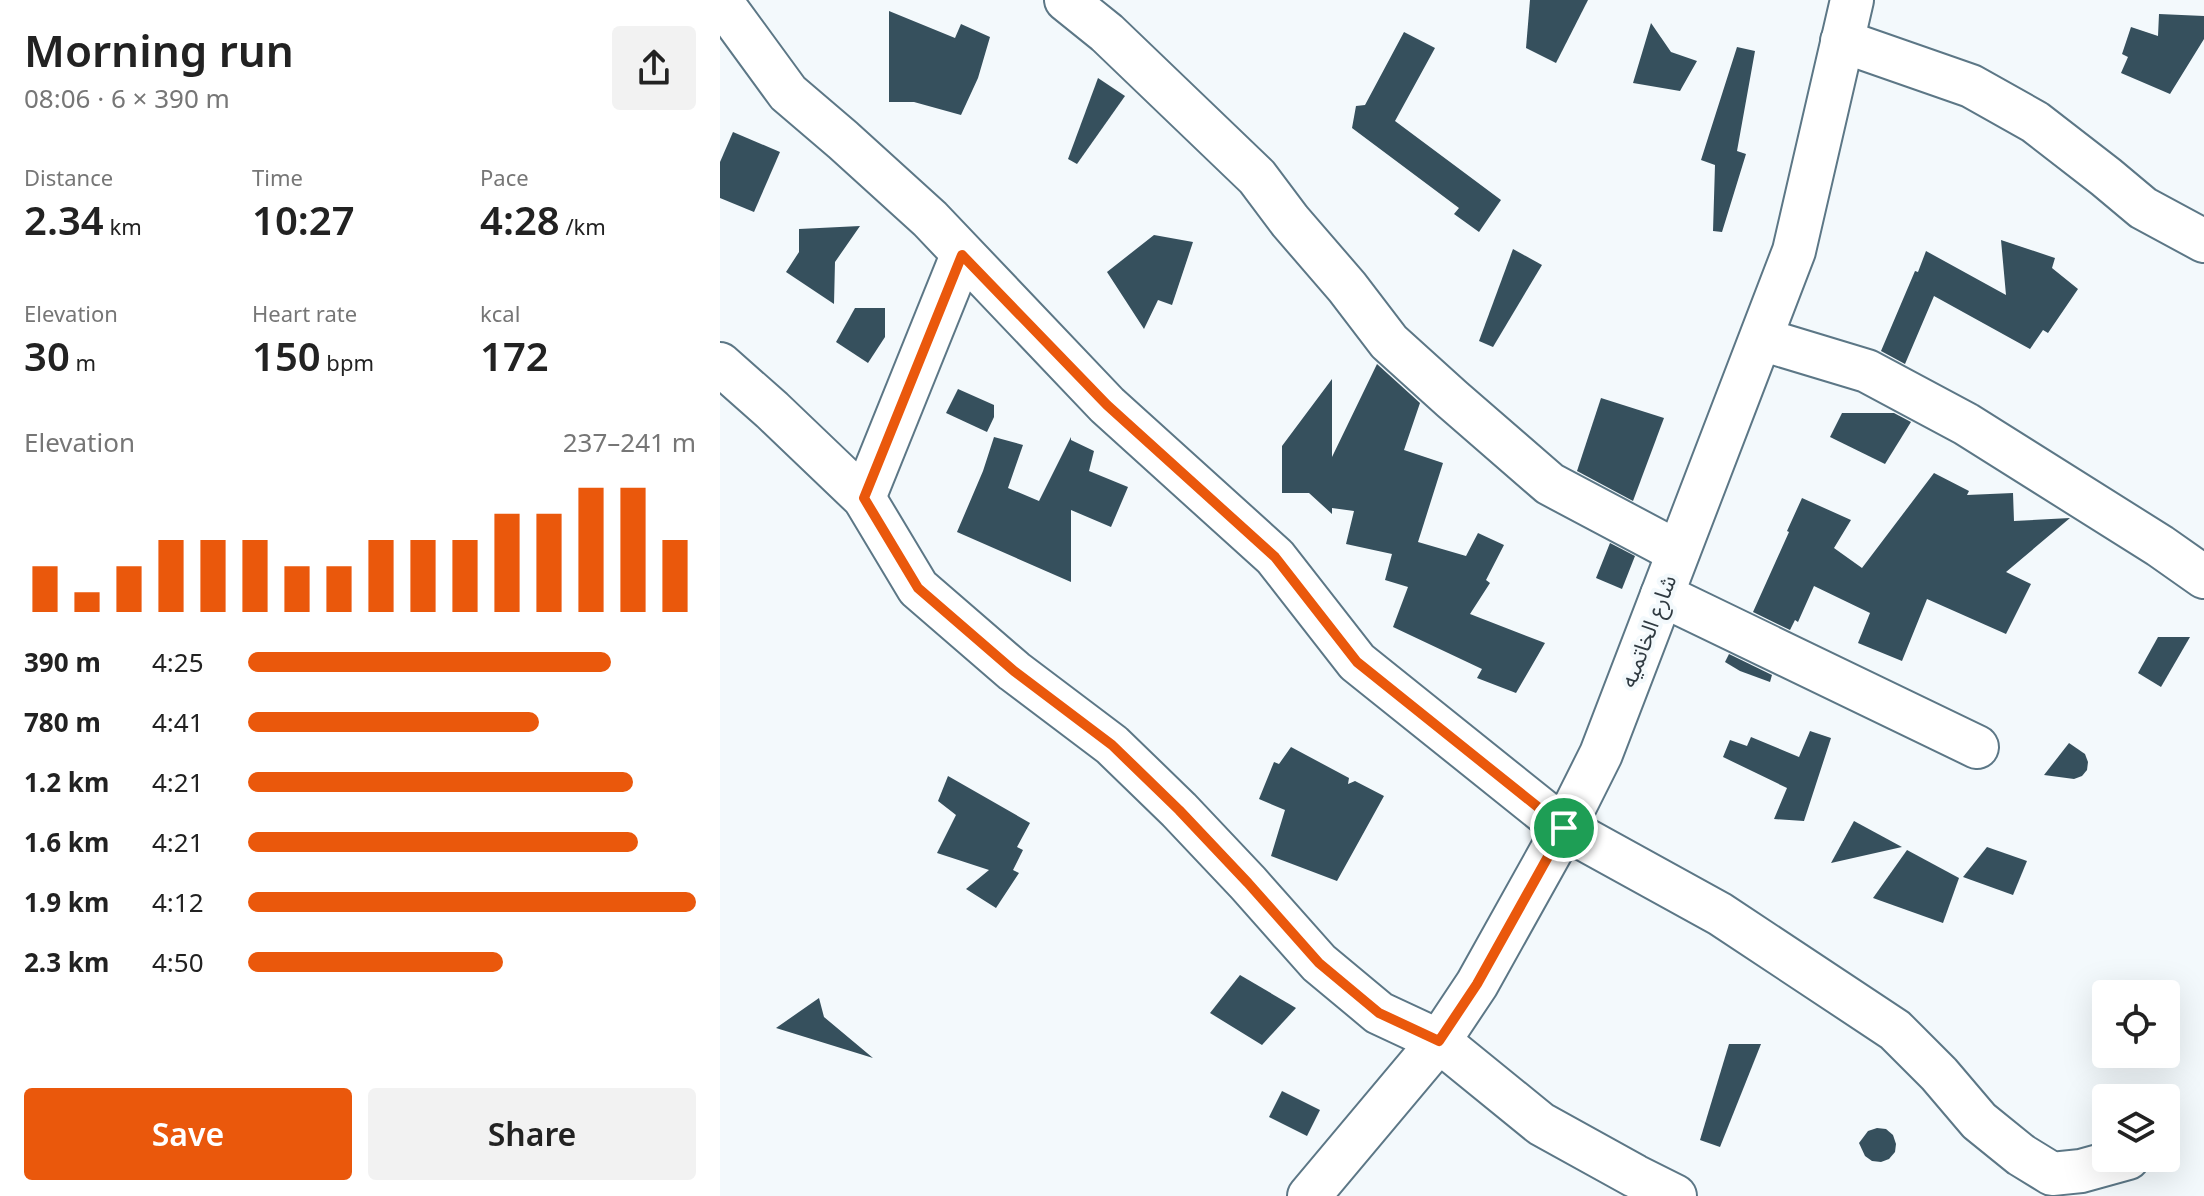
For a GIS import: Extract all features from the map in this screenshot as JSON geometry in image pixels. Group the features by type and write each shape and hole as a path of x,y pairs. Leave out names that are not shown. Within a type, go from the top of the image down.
{"street":[{"path":"720,0 788,93 930,219 1107,405 1275,557 1357,662 1564,828 1720,914 1895,1030 1939,1074 1979,1121 2021,1155 2052,1174 2092,1168"},
{"path":"1066,0 1107,33 1257,177 1389,342 1442,390 1550,484 1678,552"},
{"name":"شارع الخاتميه","path":"1309,1196 1439,1041 1477,984 1564,828 1601,754 1794,251 1852,0"},
{"path":"1842,41 1971,86 2035,122 2143,208 2204,241"},
{"path":"864,498 962,255"},
{"path":"1761,339 1867,371 1942,410 2160,546 2204,577"},
{"path":"720,364 864,498 918,588 1014,671 1112,745 1179,810 1319,963 1379,1013 1439,1041 1541,1124 1675,1196"},
{"path":"1662,595 1977,747"}],"building":[{"path":"1530,0 1588,0 1556,63 1526,48"},
{"path":"889,11 955,38 961,24 990,37 978,78 961,115 914,102 889,102"},
{"path":"2159,14 2204,16 2204,39 2170,94 2121,73 2128,57 2122,54 2131,27 2158,36"},
{"path":"1651,23 1671,52 1697,61 1680,91 1633,83"},
{"path":"1404,32 1435,48 1395,121 1501,200 1479,232 1454,214 1459,208 1352,128 1356,106 1365,105"},
{"path":"1737,47 1755,51 1737,151 1746,154 1722,232 1713,231 1715,165 1701,160"},
{"path":"1098,78 1125,96 1077,164 1068,159"},
{"path":"733,132 780,152 754,212 720,198 720,162"},
{"path":"860,226 835,262 834,304 786,272 799,252 799,229"},
{"path":"1154,235 1193,242 1172,305 1158,300 1144,329 1107,272"},
{"path":"2001,240 2055,258 2052,268 2078,289 2048,333 2043,330 2030,349 1934,296 1905,364 1881,351 1926,251 2006,295"},
{"path":"1513,249 1542,265 1493,347 1479,341"},
{"path":"855,308 885,308 885,337 868,363 836,342"},
{"path":"1377,364 1420,403 1404,450 1443,463 1418,542 1466,556 1478,533 1504,545 1486,580 1490,583 1470,614 1545,643 1516,693 1477,678 1482,669 1393,627 1408,587 1385,580 1392,554 1346,544 1354,511 1332,508 1332,514 1309,493 1282,493 1282,446 1332,379 1332,457"},
{"path":"958,389 994,405 994,417 987,432 946,413"},
{"path":"1601,398 1664,418 1633,501 1577,471"},
{"path":"1842,413 1894,413 1911,422 1885,464 1830,437"},
{"path":"994,437 1023,445 1008,488 1039,501 1071,437 1071,440 1094,451 1089,471 1128,487 1111,527 1071,510 1071,582 957,532"},
{"path":"1934,473 1969,491 1967,495 2013,493 2014,521 2070,518 2006,572 2031,584 2006,634 1927,599 1902,661 1858,643 1870,613 1814,586 1798,622 1795,620 1790,630 1753,612 1802,498 1851,520 1834,548 1862,568"},
{"path":"1610,543 1635,556 1622,589 1596,578"},
{"path":"2158,637 2190,637 2161,687 2138,673"},
{"path":"1729,654 1772,675 1770,682 1725,662"},
{"path":"1810,731 1831,738 1804,821 1774,819 1787,788 1723,757 1730,740 1747,746 1751,737 1799,757"},
{"path":"2069,743 2085,754 2087,770 2074,779 2044,775"},
{"path":"1291,747 1349,778 1348,784 1355,781 1384,796 1337,881 1271,856 1285,810 1259,799 1274,762 1279,764"},
{"path":"948,776 1030,823 1017,847 1023,850 1013,870 1019,873 996,908 966,889 989,870 937,853 956,815 938,801"},
{"path":"1854,821 1902,847 1831,863"},
{"path":"1987,847 2027,861 2013,895 1963,877"},
{"path":"1907,850 1959,878 1943,923 1873,898"},
{"path":"1240,975 1296,1008 1262,1045 1210,1013"},
{"path":"819,998 824,1017 873,1058 776,1028"},
{"path":"1729,1044 1761,1044 1720,1147 1700,1140"},
{"path":"1282,1091 1320,1110 1307,1136 1269,1117"},
{"path":"1886,1129 1893,1135 1896,1144 1895,1152 1881,1162 1865,1156 1859,1143 1868,1131"}],"route":[{"path":"962,255 1107,405 1275,557 1357,662 1564,828 1477,984 1439,1041 1379,1013 1319,963 1179,810 1112,745 1014,671 918,588 864,498 962,255"}]}
